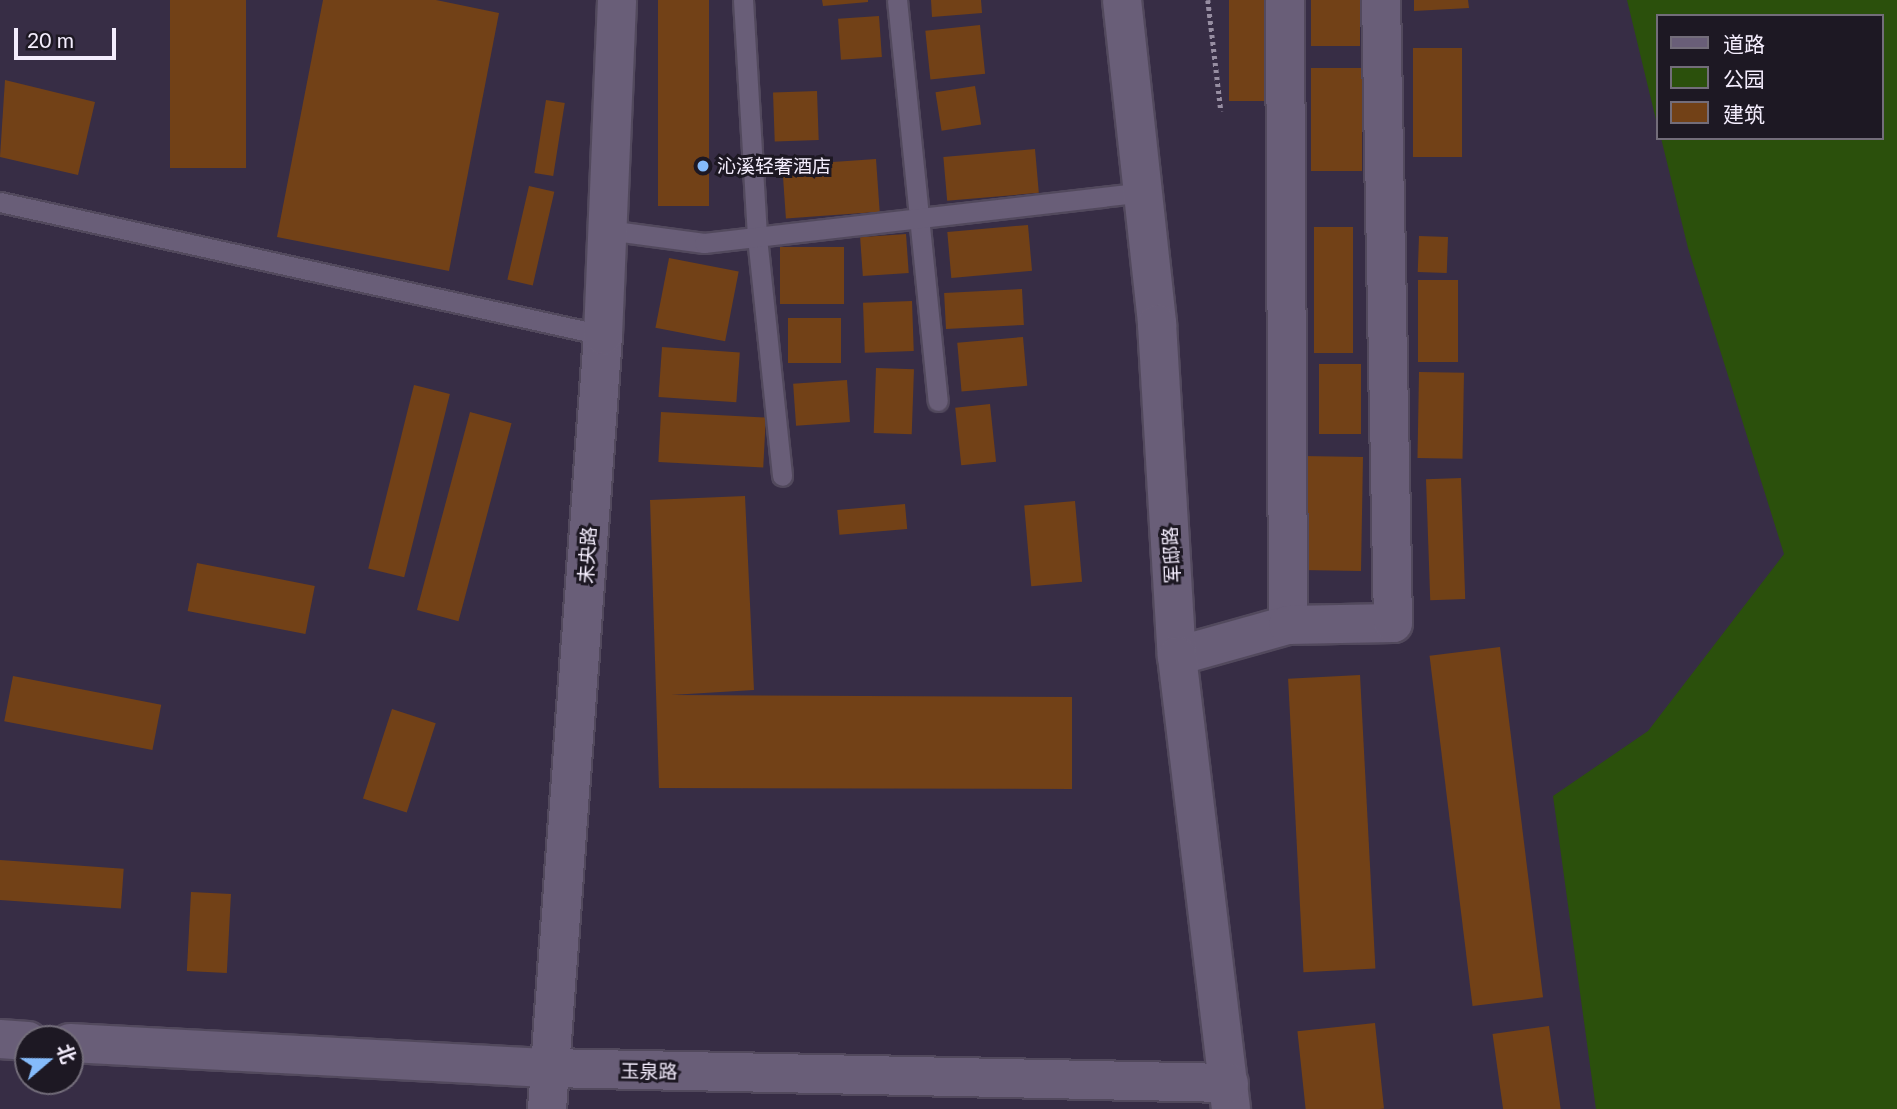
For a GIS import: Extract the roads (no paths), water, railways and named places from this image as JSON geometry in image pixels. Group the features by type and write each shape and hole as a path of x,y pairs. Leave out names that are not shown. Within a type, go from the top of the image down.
{"street":[{"name":"未央路","path":"547,1109 603,335 617,0"},
{"name":"军邸路","path":"1122,0 1157,324 1177,656 1230,1096"},
{"path":"1285,0 1288,625"},
{"path":"1177,656 1288,625 1393,623 1381,0"},
{"name":"玉泉路","path":"84,1044 550,1068 1230,1096"}],"lane":[{"path":"743,0 757,237 782,476"},
{"path":"897,0 917,220 938,401"},
{"path":"607,230 704,243 1143,192"},
{"path":"0,202 603,335"}],"place":[{"name":"沁溪轻奢酒店","path":"703,166"}]}
